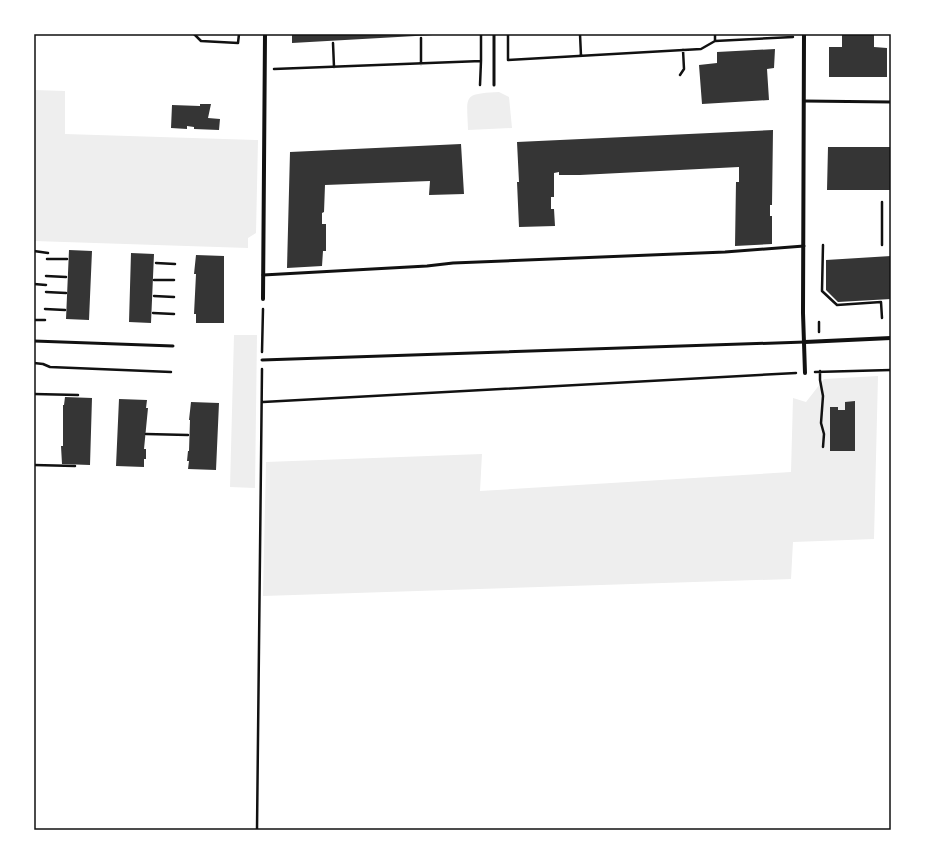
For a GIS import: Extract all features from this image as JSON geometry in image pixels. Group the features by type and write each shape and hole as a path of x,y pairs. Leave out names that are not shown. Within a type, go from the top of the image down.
{"street":[{"path":"263,299 265,34"},
{"path":"804,34 805,373"},
{"path":"805,342 891,338"}],"lane":[{"path":"494,34 494,85"},
{"path":"804,101 891,102"},
{"path":"263,274 427,266 453,263 725,252 804,246"},
{"path":"34,341 173,346"},
{"path":"262,360 805,342"}],"path":[{"path":"194,34 201,41 238,43 239,34"},
{"path":"480,85 481,34"},
{"path":"508,34 508,60 701,49 716,41 793,37"},
{"path":"580,34 581,56"},
{"path":"715,34 716,41"},
{"path":"420,38 421,64"},
{"path":"333,43 334,67"},
{"path":"680,75 684,69 683,50"},
{"path":"264,70 481,61"},
{"path":"882,202 882,245"},
{"path":"823,245 822,291 838,305 881,302 882,318"},
{"path":"34,251 48,253"},
{"path":"47,259 67,260"},
{"path":"156,263 175,264"},
{"path":"46,276 66,276"},
{"path":"154,280 174,280"},
{"path":"34,284 46,285"},
{"path":"46,292 66,293"},
{"path":"154,296 174,297"},
{"path":"45,309 65,310"},
{"path":"153,313 174,314"},
{"path":"34,320 44,320"},
{"path":"34,363 43,364 50,367 171,372"},
{"path":"256,830 263,402 820,371 891,370"},
{"path":"820,371 823,396 821,423 824,434 823,447"},
{"path":"34,394 78,395"},
{"path":"146,434 188,435"},
{"path":"34,465 76,466"}],"shaded area":[{"path":"34,90 65,91 65,134 258,140 256,233 248,238 248,248 34,241"},
{"path":"499,92 509,97 512,128 468,130 467,110 469,99 478,94"},
{"path":"234,335 257,335 255,488 230,487"},
{"path":"878,376 874,539 793,542 791,579 263,596 266,462 482,454 480,491 791,472 793,398 806,402 824,379"}],"building":[{"path":"292,34 433,34 433,35 292,43"},
{"path":"842,34 874,34 874,47 887,48 887,77 829,77 829,47 842,47"},
{"path":"775,49 774,68 767,69 769,100 702,104 699,65 717,63 717,52"},
{"path":"200,104 211,104 208,118 220,119 219,130 194,129 194,127 187,126 187,129 171,128 172,105 200,106"},
{"path":"773,130 772,205 770,205 770,216 772,216 772,244 735,246 736,182 739,182 739,167 580,175 559,175 559,172 554,173 554,197 551,197 551,209 554,209 555,226 519,227 517,142"},
{"path":"461,144 464,194 429,195 430,181 325,185 322,224 326,224 326,251 323,251 322,266 287,268 290,152"},
{"path":"828,147 891,147 891,190 827,190"},
{"path":"69,250 92,251 89,320 66,319"},
{"path":"131,253 154,254 151,323 129,322"},
{"path":"196,255 224,256 224,323 196,323 196,314 194,314 196,274 194,274"},
{"path":"891,256 891,299 838,302 826,290 826,260"},
{"path":"65,397 92,398 90,465 62,464 61,446 63,446 63,405"},
{"path":"119,399 147,400 146,408 148,408 144,449 146,449 146,459 144,459 144,467 116,466"},
{"path":"855,401 855,451 830,451 830,407 838,407 838,410 845,410 845,402"},
{"path":"191,402 219,403 216,470 188,469 189,461 187,461 189,451 189,420"}]}
